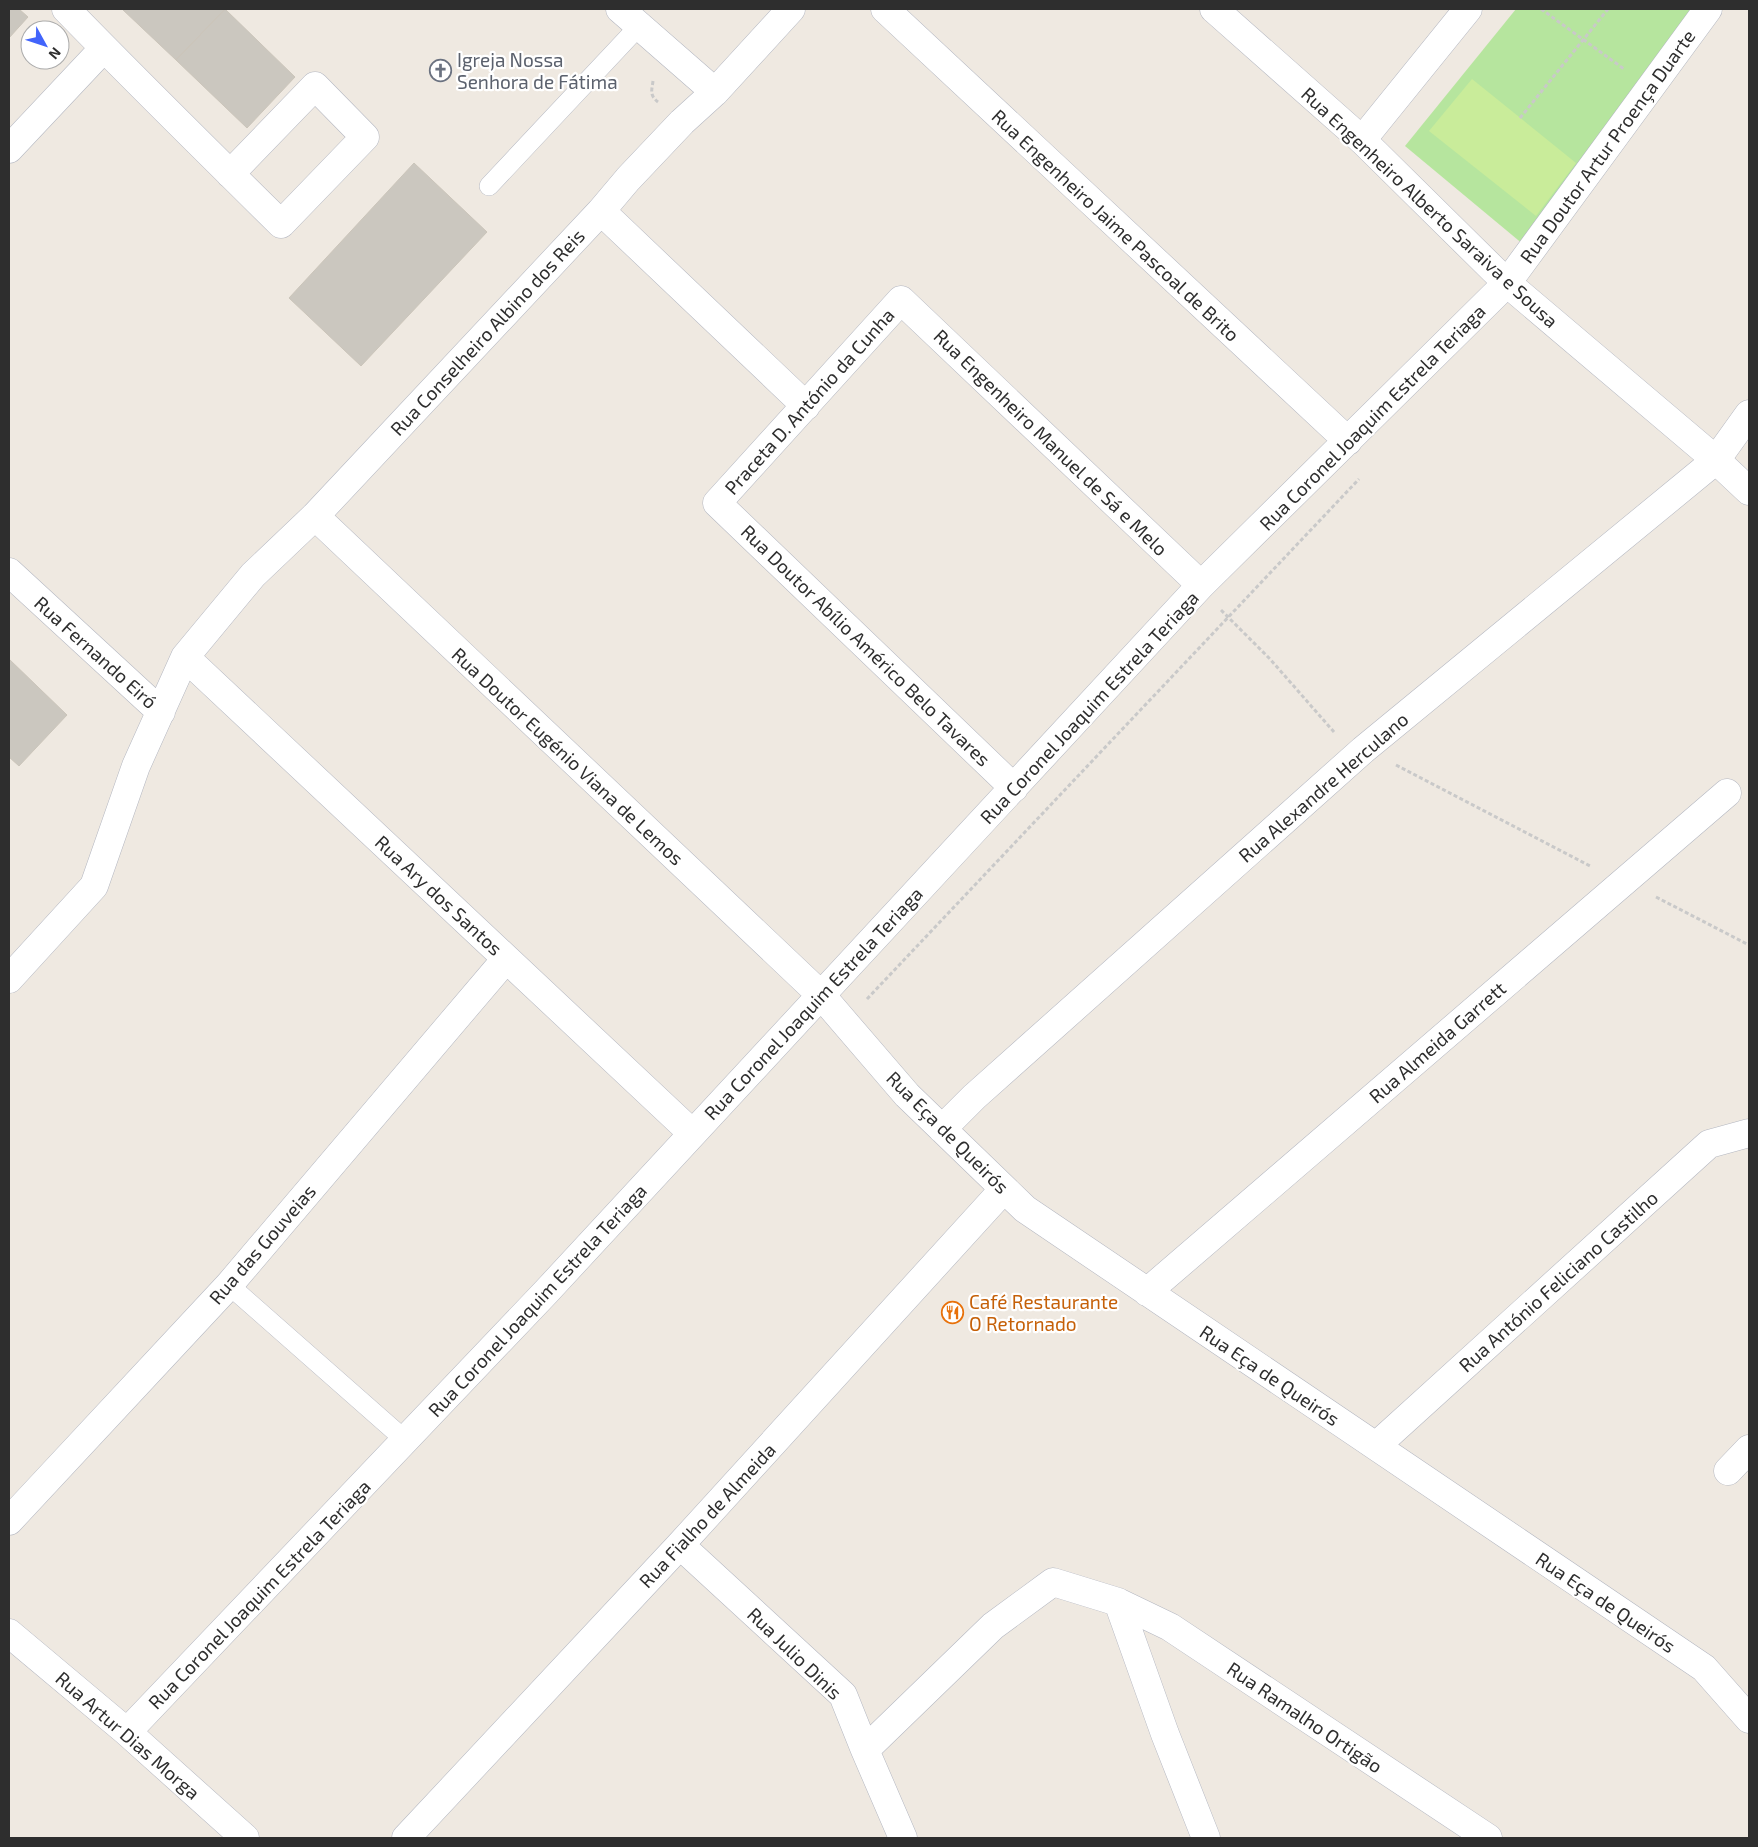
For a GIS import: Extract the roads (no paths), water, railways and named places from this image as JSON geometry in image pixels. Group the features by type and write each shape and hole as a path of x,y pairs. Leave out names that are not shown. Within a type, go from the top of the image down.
{"street":[{"path":"66,9 104,48 230,174 281,224 365,137 315,86 230,174"},
{"name":"Rua Conselheiro Albino dos Reis","path":"9,979 94,886 136,766 185,657 253,576 315,516 601,211 628,179 682,122 715,92 791,9"},
{"name":"Rua Engenheiro Jaime Pascoal de Brito","path":"885,9 1348,441"},
{"name":"Rua Engenheiro Alberto Saraiva e Sousa","path":"1214,9 1362,140 1507,283 1716,460 1749,492"},
{"path":"1362,140 1468,9"},
{"name":"Rua Doutor Artur Proença Duarte","path":"1507,283 1708,9"},
{"path":"630,17 715,92"},
{"path":"9,149 104,48"},
{"path":"601,211 806,406"},
{"name":"Rua Coronel Joaquim Estrela Teriaga","path":"128,1732 539,1299 1201,585 1507,283"},
{"name":"Praceta D. António da Cunha","path":"717,502 901,300"},
{"name":"Rua Engenheiro Manuel de Sá e Melo","path":"901,300 1201,585"},
{"name":"Rua Alexandre Herculano","path":"942,1129 974,1097 1363,750 1716,460 1749,414"},
{"name":"Rua Doutor Abílio Américo Belo Tavares","path":"717,502 1014,788"},
{"name":"Rua Doutor Eugénio Viana de Lemos","path":"315,516 821,995"},
{"name":"Rua Fernando Eiró","path":"9,572 161,712"},
{"name":"Rua Ary dos Santos","path":"185,657 692,1133"},
{"name":"Rua Almeida Garrett","path":"1147,1292 1727,793"},
{"name":"Rua das Gouveias","path":"9,1521 229,1285 506,959"},
{"name":"Rua Eça de Queirós","path":"821,995 907,1095 1025,1209 1704,1668 1749,1719"},
{"name":"Rua António Feliciano Castilho","path":"1376,1446 1709,1144 1749,1133"},
{"name":"Rua Fialho de Almeida","path":"406,1838 680,1545 1004,1189"},
{"path":"1728,1470 1749,1449"},
{"name":"Rua Julio Dinis","path":"680,1545 843,1695 903,1838"},
{"name":"Rua Ramalho Ortigão","path":"865,1750 993,1626 1053,1582 1118,1602 1170,1628 1488,1838"},
{"path":"1118,1602 1165,1734 1206,1838"},
{"name":"Rua Artur Dias Morga","path":"9,1633 128,1732 245,1838"}],"lane":[{"path":"489,186 630,17"},
{"path":"229,1285 406,1440"}],"place":[{"name":"Igreja Nossa Senhora de Fátima","path":"441,70"},
{"name":"Café Restaurante O Retornado","path":"953,1312"}]}
